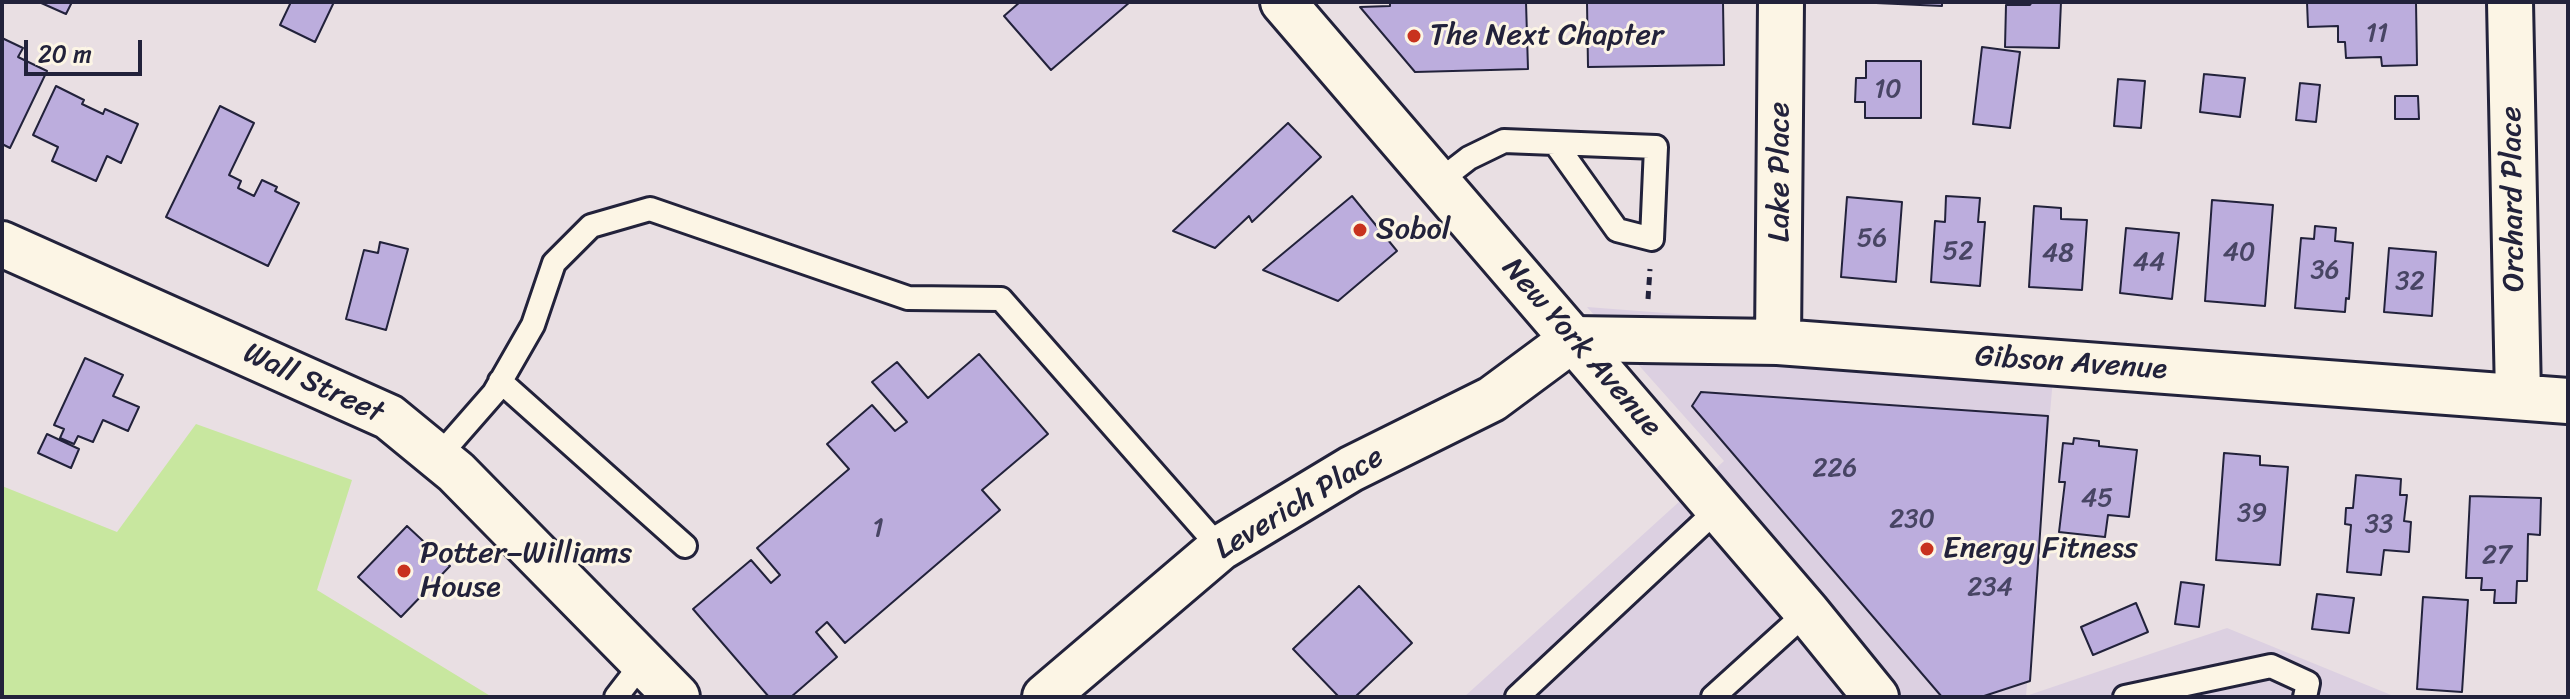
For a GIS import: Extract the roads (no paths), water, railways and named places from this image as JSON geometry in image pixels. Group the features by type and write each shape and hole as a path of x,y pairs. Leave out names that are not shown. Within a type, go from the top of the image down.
{"street":[{"name":"New York Avenue","path":"1283,2 1719,508 1876,697"},
{"name":"Lake Place","path":"1778,342 1781,2"},
{"name":"Orchard Place","path":"2510,2 2518,396"},
{"name":"Wall Street","path":"2,244 389,417 456,472 677,697"},
{"name":"Gibson Avenue","path":"1573,339 1778,342 2568,401"},
{"name":"Leverich Place","path":"1045,697 1220,548 1351,469 1492,399 1573,339"}],"lane":[{"path":"1438,182 1469,158 1504,141 1555,143 1656,147 1652,239 1617,230 1555,143"},
{"path":"438,457 494,393 533,325 554,263 591,226 650,209 908,298 1001,299 1220,548"},
{"path":"500,381 685,546"},
{"path":"1517,697 1719,508"},
{"path":"1713,697 1807,612"},
{"path":"616,697 643,662"},
{"path":"2125,697 2271,666 2307,690"}],"place":[{"name":"The Next Chapter","path":"1414,36"},
{"name":"Sobol","path":"1360,230"},
{"name":"Energy Fitness","path":"1927,549"},
{"name":"Potter–Williams House","path":"404,571"}]}
